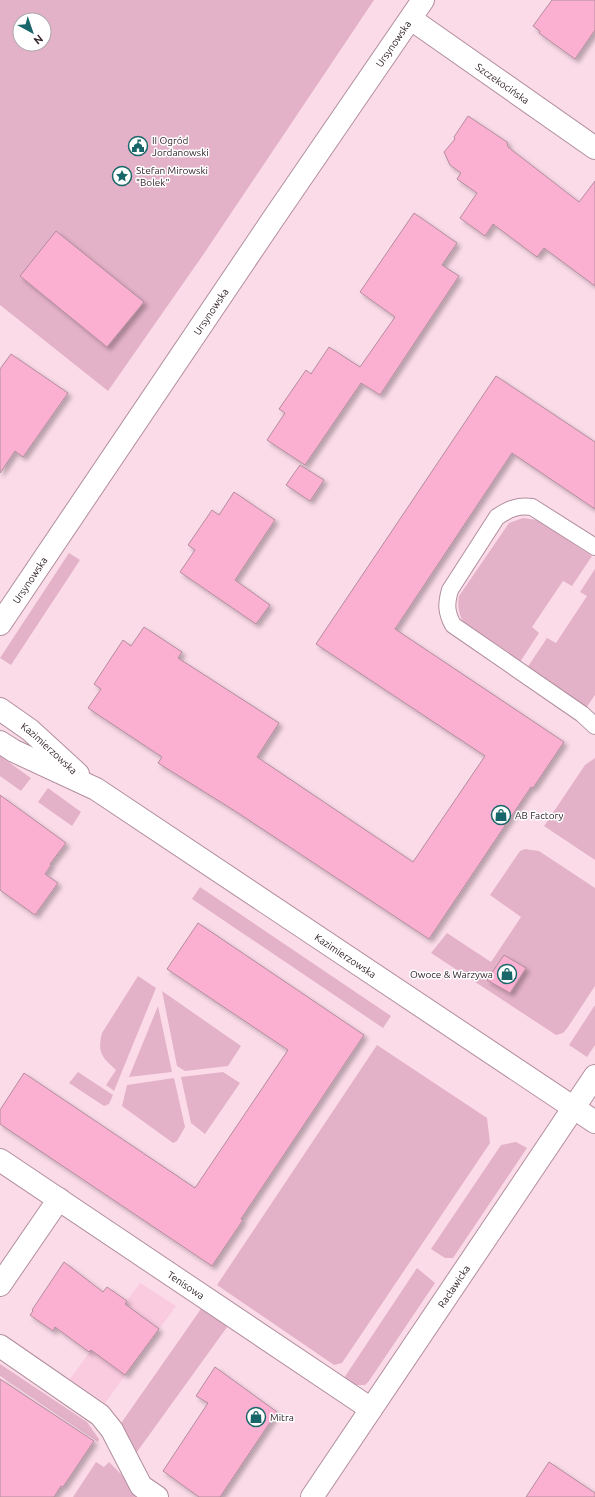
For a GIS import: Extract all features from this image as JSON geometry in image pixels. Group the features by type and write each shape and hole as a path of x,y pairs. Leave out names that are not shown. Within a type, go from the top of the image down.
{"street":[{"name":"Ursynowska","path":"0,624 273,219 423,0"},
{"name":"Szczekocińska","path":"411,19 595,148"},
{"name":"Kazimierzowska","path":"0,710 30,730 96,789 595,1122"},
{"name":"Kazimierzowska","path":"0,742 14,752 96,789"},
{"name":"Racławicka","path":"312,1497 595,1076"},
{"name":"Tenisowa","path":"0,1160 371,1409"},
{"path":"0,1285 59,1199"},
{"path":"0,1346 100,1415 112,1430 141,1486 157,1497"}],"lane":[{"path":"595,547 532,507 520,506 509,510 497,517 450,590 446,602 448,616 454,625 582,714 595,726"}],"shaded area":[{"name":"II Ogród Jordanowski","path":"0,0 374,0 203,255 108,391 0,305"},
{"path":"523,518 537,520 592,556 572,586 563,581 532,627 539,633 520,662 491,645 470,630 462,619 458,604 459,596 509,523"},
{"path":"69,553 80,560 11,665 0,658"},
{"path":"595,569 595,695 586,708 527,668 547,638 556,643 587,596 580,592"},
{"path":"0,756 31,778 21,791 0,776"},
{"path":"595,758 595,860 544,826 585,765"},
{"path":"48,788 81,812 72,826 38,802"},
{"path":"525,849 539,851 595,888 595,986 568,1027 563,1033 556,1035 431,953 447,933 491,962 521,917 490,895 520,851"},
{"path":"200,887 391,1016 383,1028 192,899"},
{"path":"138,976 156,988 114,1091 106,1085 116,1070 107,1062 102,1054 100,1045 102,1033"},
{"path":"162,991 241,1046 228,1066 185,1071 177,1066"},
{"path":"595,1005 595,1045 587,1057 569,1045"},
{"path":"158,1006 172,1072 129,1077"},
{"path":"377,1045 487,1118 490,1143 342,1363 334,1365 217,1285"},
{"path":"78,1072 113,1095 109,1104 104,1106 69,1083"},
{"path":"223,1072 240,1083 205,1134 191,1123 181,1077"},
{"path":"174,1078 185,1127 177,1141 173,1143 122,1106 127,1085"},
{"path":"516,1142 527,1148 453,1258 445,1258 431,1249 501,1145"},
{"path":"417,1268 435,1283 369,1381 365,1385 354,1385 344,1378"},
{"path":"140,1283 176,1306 105,1403 70,1379"},
{"path":"203,1306 230,1323 134,1456 117,1429"},
{"path":"0,1364 87,1422 99,1439 98,1442 0,1376"},
{"path":"96,1462 104,1467 109,1462 122,1475 135,1497 73,1497"}],"building":[{"path":"552,0 595,0 595,30 575,59 539,33 540,31 533,26"},
{"path":"468,116 507,142 508,147 579,202 595,181 595,286 544,248 537,257 493,224 485,236 460,218 477,193 457,179 461,173 450,165 444,152 455,139 454,137"},
{"path":"414,213 457,243 442,265 459,276 380,395 361,383 305,465 267,440 285,413 279,409 306,370 311,374 329,347 360,367 395,317 360,292"},
{"path":"56,231 144,302 107,347 20,276"},
{"path":"11,354 68,393 23,457 15,451 0,473 0,369"},
{"path":"496,376 595,442 595,509 512,453 395,629 564,742 533,788 531,787 429,939 235,811 158,763 162,757 88,708 101,689 94,684 123,640 131,646 144,627 182,652 178,658 279,723 257,757 413,862 485,756 316,644"},
{"path":"300,465 324,480 310,501 286,485"},
{"path":"234,492 275,520 235,580 270,605 256,624 180,572 195,550 188,545 212,510 219,515"},
{"path":"0,795 66,843 50,864 51,865 45,874 58,883 35,915 0,890"},
{"path":"198,923 364,1035 241,1219 243,1220 212,1266 0,1124 0,1110 24,1073 195,1188 288,1050 167,969"},
{"name":"Owoce & Warzywa","path":"504,955 526,968 510,993 487,980"},
{"path":"64,1262 103,1292 107,1287 127,1301 125,1304 159,1329 125,1375 91,1350 89,1352 55,1327 53,1331 30,1315"},
{"path":"215,1367 277,1412 220,1497 199,1497 163,1471 208,1403 196,1396"},
{"path":"0,1379 94,1441 63,1487 61,1486 54,1497 0,1497"},
{"path":"549,1462 595,1493 595,1497 526,1497"}],"place":[{"name":"II Ogród Jordanowski","path":"138,146"},
{"name":"Stefan Mirowski \"Bolek\"","path":"122,176"},
{"name":"AB Factory","path":"501,815"},
{"name":"Owoce & Warzywa","path":"507,974"},
{"name":"Mitra","path":"256,1417"}]}
